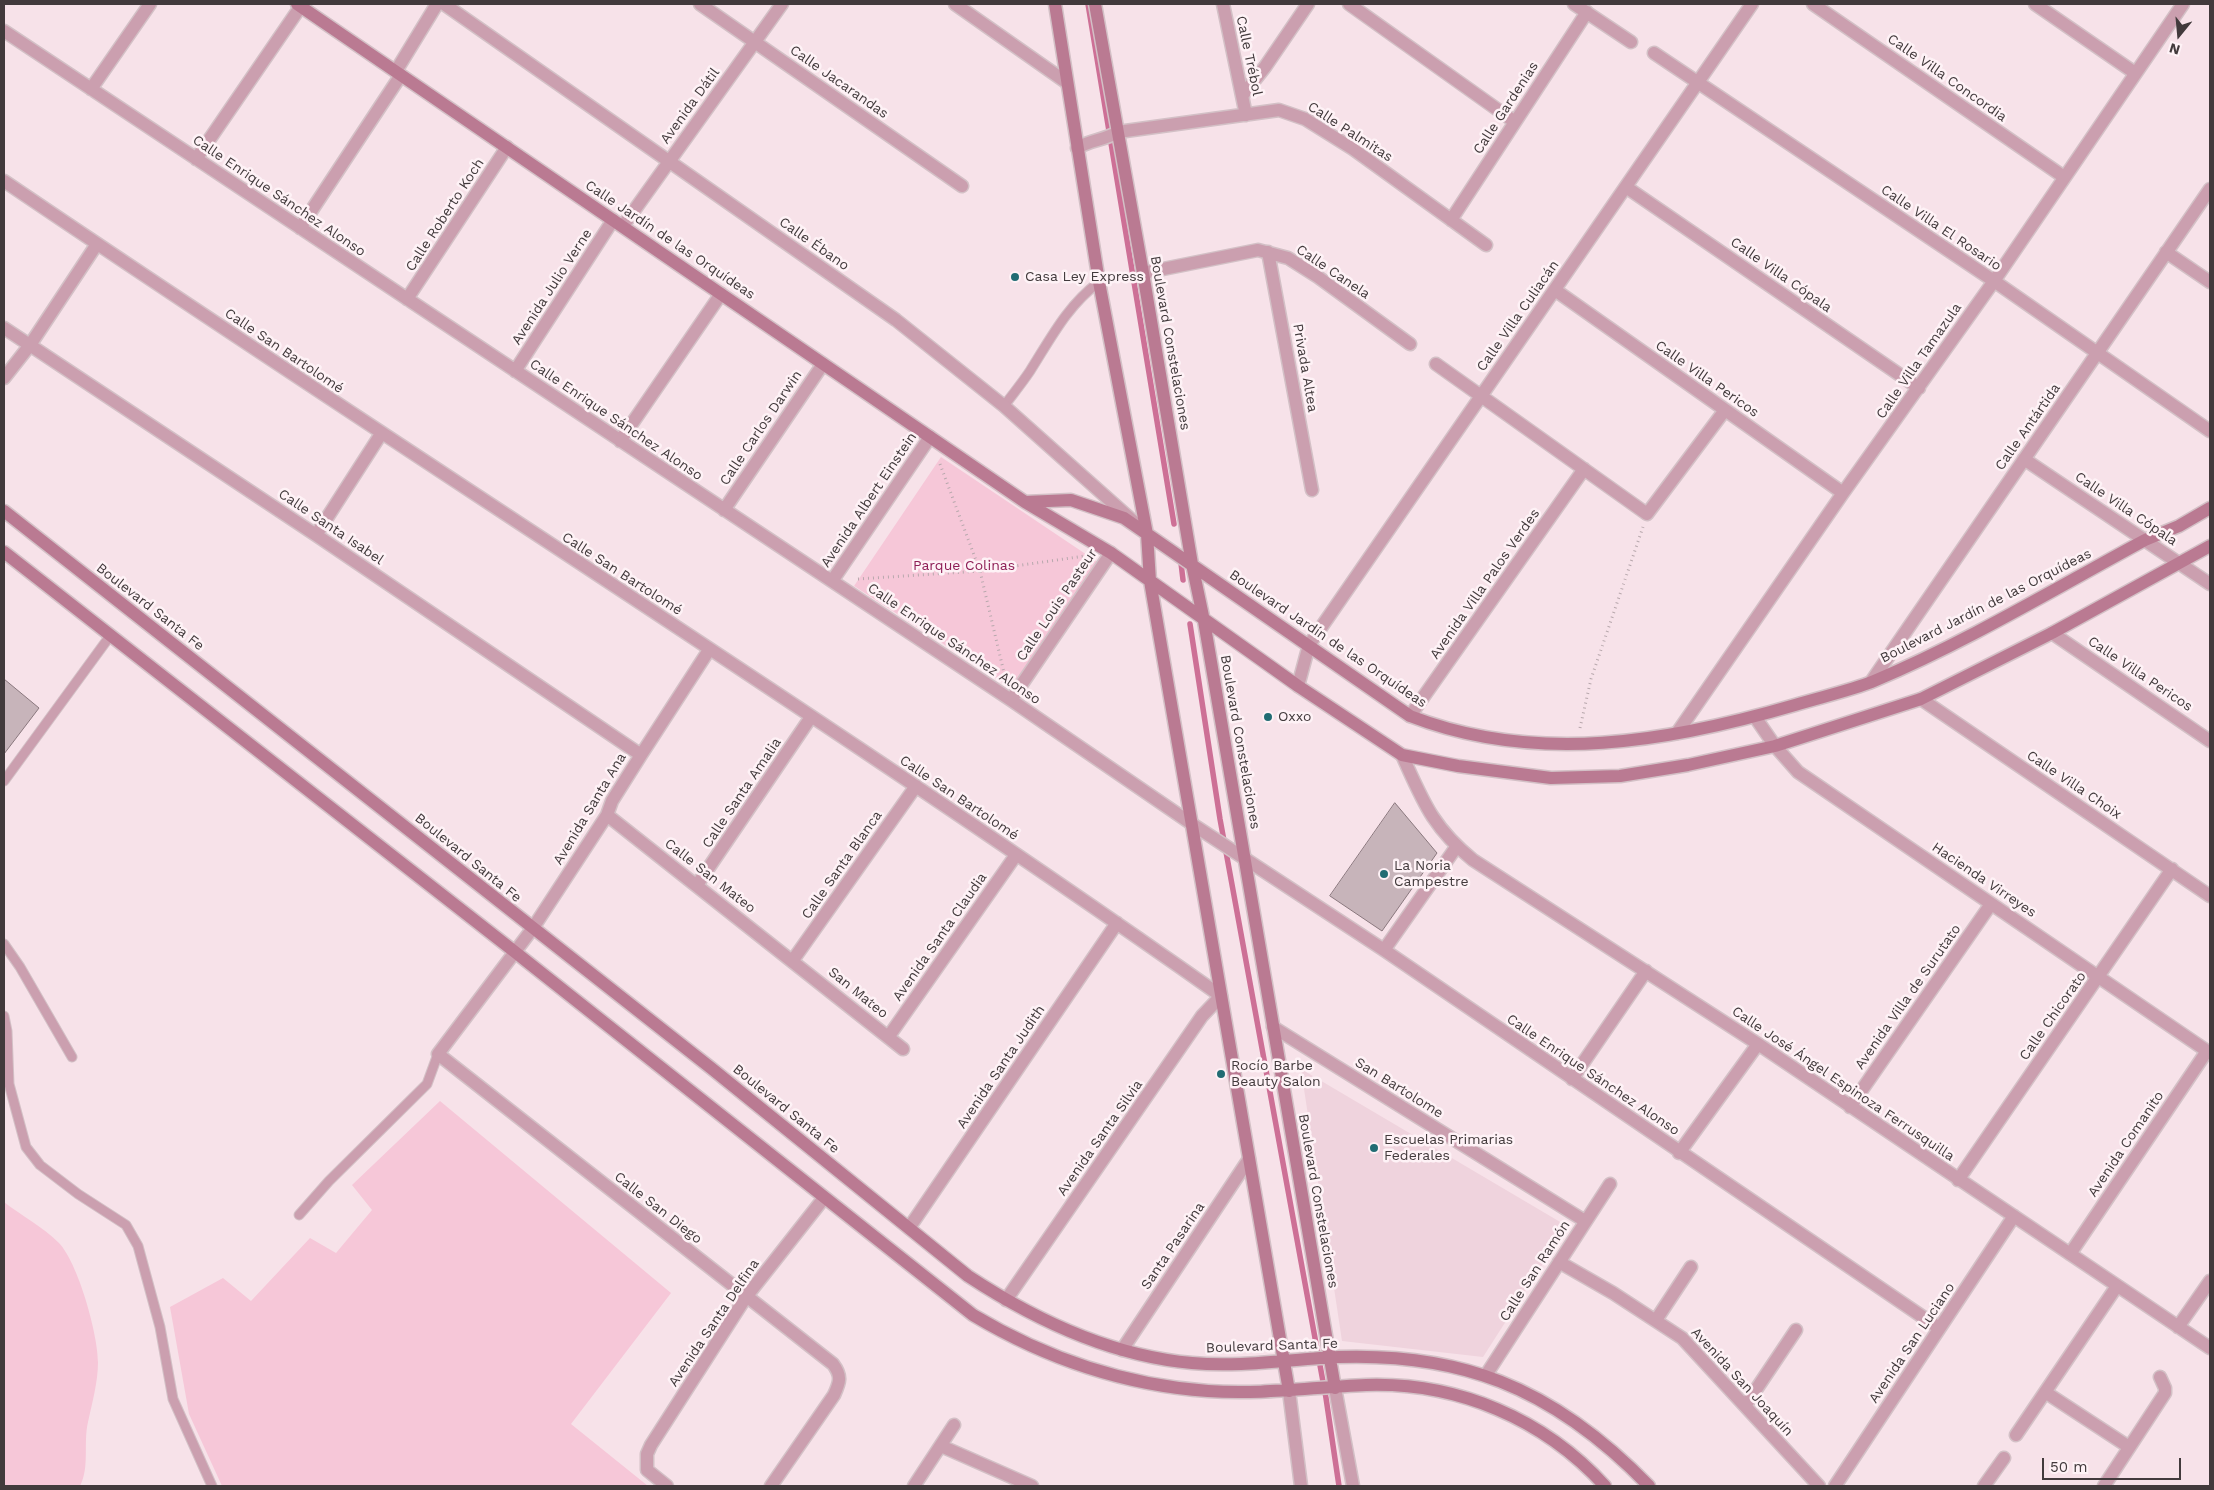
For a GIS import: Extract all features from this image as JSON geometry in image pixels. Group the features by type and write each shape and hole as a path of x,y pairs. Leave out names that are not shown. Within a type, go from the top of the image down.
{"street":[{"path":"91,89 150,4"},
{"path":"300,228 398,73 437,4"},
{"name":"Calle Ébano","path":"444,4 896,320 1004,406 1147,534"},
{"name":"Calle Jacarandas","path":"700,4 962,186"},
{"name":"Avenida Dátil","path":"618,223 670,161 782,4"},
{"path":"955,4 1066,82"},
{"path":"1055,4 1066,82 1083,145 1099,282 1147,534 1150,582 1249,1159 1290,1362 1289,1391 1301,1486"},
{"name":"Boulevard Constelaciones","path":"1095,4 1114,134 1143,273 1192,564 1204,621 1245,860 1325,1358 1353,1486"},
{"name":"Calle Trébol","path":"1223,4 1246,115"},
{"path":"1242,96 1308,4"},
{"path":"1348,4 1516,122"},
{"path":"1574,4 1631,42"},
{"name":"Calle Villa Culiacán","path":"1298,686 1309,645 1752,4"},
{"name":"Calle Villa Concordia","path":"1813,4 2064,177"},
{"path":"2035,4 2136,73"},
{"name":"Calle Villa Tamazula","path":"1676,733 1843,493 1994,281 2184,4"},
{"path":"196,159 299,5"},
{"name":"Calle Jardín de las Orquídeas","path":"299,5 1025,502 1111,553 1204,621"},
{"name":"Calle Gardenias","path":"1451,220 1587,12"},
{"name":"Calle Enrique Sánchez Alonso","path":"4,31 1011,700 1245,860 1384,950 1939,1328"},
{"name":"Calle Villa El Rosario","path":"1654,53 1994,281 2210,430"},
{"name":"Calle Palmitas","path":"1083,145 1114,134 1279,110 1305,119 1353,149 1486,245"},
{"name":"Calle Roberto Koch","path":"407,299 507,148"},
{"name":"Calle San Bartolomé","path":"4,181 381,434 916,786 1221,996"},
{"name":"Calle Villa Cópala","path":"1626,186 1919,388"},
{"name":"Calle Antártida","path":"1871,682 2210,189"},
{"name":"Avenida Julio Verne","path":"515,371 618,223"},
{"path":"4,378 30,345 97,244"},
{"name":"Calle Canela","path":"1143,273 1258,250 1268,252 1288,258 1318,277 1410,344"},
{"name":"Privada Altea","path":"1268,252 1312,490"},
{"path":"2166,252 2210,282"},
{"name":"Calle Villa Pericos","path":"1555,290 1843,493"},
{"path":"620,441 721,294"},
{"name":"Calle Santa Isabel","path":"4,328 316,535 641,755"},
{"name":"Calle Carlos Darwin","path":"724,510 823,364"},
{"path":"1436,364 1647,514 1725,410"},
{"path":"316,535 381,434"},
{"name":"Avenida Albert Einstein","path":"832,581 930,437"},
{"name":"Calle Villa Cópala","path":"2024,459 2210,584"},
{"name":"Avenida Villa Palos Verdes","path":"1410,716 1584,469"},
{"path":"1025,502 1071,500 1124,518 1147,534"},
{"name":"Boulevard Jardín de las Orquídeas","path":"1147,534 1410,716 1436,726 1527,744 1576,745 1624,742 1755,717 1871,682 1922,660 2145,540 2179,526 2210,508"},
{"name":"Boulevard Santa Fe","path":"4,511 711,1068 968,1276 1006,1300 1079,1335 1122,1350 1192,1363 1232,1365 1325,1358 1399,1358 1453,1366 1486,1375 1525,1391 1563,1413 1621,1458 1649,1486"},
{"path":"1204,621 1402,755 1495,772 1551,778 1620,776 1688,765 1775,746 1921,699 2052,633 2210,546"},
{"path":"4,552 515,952 973,1315 1010,1335 1067,1361 1109,1375 1145,1384 1210,1391 1289,1391 1367,1385 1446,1392 1476,1400 1510,1415 1546,1435 1584,1464 1606,1486"},
{"name":"Calle Louis Pasteur","path":"1011,700 1111,553"},
{"name":"Calle Villa Pericos","path":"2052,633 2210,741"},
{"name":"Avenida Santa Ana","path":"438,1054 533,928 607,816 612,801 709,650"},
{"name":"Calle Villa Choix","path":"1921,699 2210,896"},
{"name":"Calle Santa Amalia","path":"698,885 811,717"},
{"name":"Hacienda Virreyes","path":"1755,717 1775,746 1798,772 2209,1052"},
{"name":"Calle José Ángel Espinoza Ferrusquilla","path":"1402,755 1424,805 1442,831 1473,860 1758,1044 2210,1348"},
{"name":"Calle Santa Blanca","path":"793,960 916,786"},
{"name":"Calle San Mateo","path":"607,816 793,960"},
{"path":"1384,950 1457,846"},
{"name":"Avenida Santa Claudia","path":"889,1036 1016,855"},
{"name":"Calle Chicorato","path":"1958,1180 2172,869"},
{"name":"Avenida Villa de Surutato","path":"1850,1107 1991,904"},
{"name":"Avenida Santa Judith","path":"909,1228 1117,923"},
{"name":"San Mateo","path":"793,960 904,1049"},
{"path":"1572,1079 1646,971"},
{"name":"Avenida Santa Silvia","path":"1006,1300 1202,1016 1221,996"},
{"name":"San Bartolome","path":"1273,1027 1585,1221"},
{"path":"1679,1152 1758,1044"},
{"name":"Avenida Comanito","path":"2070,1254 2209,1052"},
{"name":"Calle San Diego","path":"438,1054 833,1364 839,1372 840,1378 834,1395 771,1486"},
{"name":"Santa Pasarina","path":"1122,1350 1249,1159"},
{"name":"Calle San Ramón","path":"1486,1375 1610,1184"},
{"name":"Avenida Santa Delfina","path":"668,1486 647,1470 647,1454 650,1445 746,1297 824,1198"},
{"name":"Avenida San Luciano","path":"1835,1486 2014,1216"},
{"name":"Avenida San Joaquín","path":"1559,1262 1613,1292 1682,1338 1819,1486"},
{"path":"1656,1320 1691,1267"},
{"path":"2178,1327 2210,1281"},
{"path":"2016,1435 2117,1286"},
{"path":"1745,1406 1796,1330"},
{"path":"2104,1486 2165,1393 2160,1377"},
{"path":"2045,1392 2129,1447"},
{"path":"914,1486 954,1425"},
{"path":"941,1446 1032,1486"},
{"path":"1984,1486 2004,1458"}],"lane":[{"path":"1004,406 1030,371 1046,342 1073,304 1099,282"},
{"path":"4,781 110,636"},
{"path":"4,944 20,967 72,1057"},
{"path":"4,1016 7,1031 9,1084 26,1147 46,1170 126,1224 138,1246 160,1327 173,1399 212,1486"},
{"path":"299,1215 329,1181 427,1084 438,1054"}],"path":[{"path":"930,437 980,571 1011,700"},
{"path":"1576,745 1591,680 1647,514"},
{"path":"832,581 980,571 1111,553"}],"shaded area":[{"name":"Escuelas Primarias Federales","path":"1301,1069 1567,1226 1483,1357 1342,1341"}],"green space":[{"name":"Parque Colinas","path":"941,457 1099,563 1016,691 854,586"},
{"path":"440,1101 671,1293 571,1424 648,1486 222,1486 189,1414 170,1307 223,1278 251,1301 310,1238 336,1253 372,1210 352,1185"},
{"path":"4,1202 59,1243 80,1282 91,1317 95,1334 98,1370 87,1430 85,1471 80,1486 4,1486"}],"building":[{"path":"4,679 39,708 4,754"},
{"name":"La Noria Campestre","path":"1395,803 1437,853 1382,931 1330,896"}],"waterway":[{"path":"1088,4 1174,524"},
{"path":"1181,563 1183,580"},
{"path":"1190,624 1220,819 1326,1398 1339,1486"}],"place":[{"name":"Casa Ley Express","path":"1015,277"},
{"name":"Oxxo","path":"1268,717"},
{"name":"La Noria Campestre","path":"1384,874"},
{"name":"Rocío Barbe Beauty Salon","path":"1221,1074"},
{"name":"Escuelas Primarias Federales","path":"1374,1148"}]}
